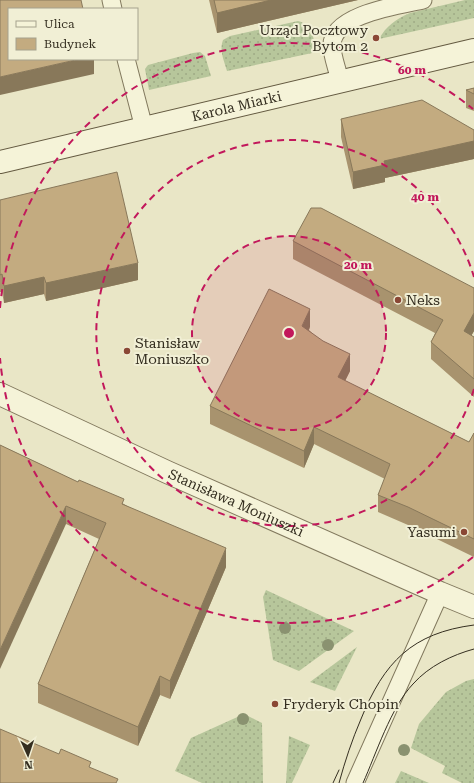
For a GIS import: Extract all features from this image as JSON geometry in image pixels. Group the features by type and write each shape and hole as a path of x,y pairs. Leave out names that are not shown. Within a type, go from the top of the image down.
{"street":[{"name":"Karola Miarki","path":"0,162 474,50"},
{"name":"Stanisława Moniuszki","path":"0,394 167,472 474,607"}],"lane":[{"path":"340,82 332,45 334,37 344,26 360,16 370,12 423,0"},
{"path":"126,60 144,128"},
{"path":"354,783 440,593"}],"green space":[{"path":"465,0 474,0 474,18 379,39 392,23 410,13"},
{"path":"298,21 310,29 317,52 227,71 222,52 223,40 230,36"},
{"path":"200,52 205,56 211,76 149,90 145,69 148,65"},
{"path":"266,590 354,631 299,671 273,660 263,597"},
{"path":"357,647 335,691 310,682"},
{"path":"474,679 474,783 462,783 442,773 445,766 411,748 419,724 446,692 466,681"},
{"path":"244,714 262,723 263,783 202,783 175,771 191,738"},
{"path":"289,736 310,745 292,783 286,783"},
{"path":"401,771 429,783 395,783"}],"building":[{"path":"0,0 81,0 83,8 8,8 8,60 76,60 0,77"},
{"path":"214,0 271,0 217,13"},
{"path":"474,88 474,94 466,90"},
{"path":"422,100 474,130 474,141 384,161 385,165 353,172 341,119"},
{"path":"117,172 138,263 46,283 44,277 4,286 2,274 0,275 0,200"},
{"path":"311,208 321,208 474,288 474,313 464,331 474,337 474,379 431,342 443,320 293,241"},
{"path":"269,289 310,309 302,326 323,341 350,354 338,377 469,442 474,433 474,539 408,507 378,495 390,464 314,427 304,451 210,406"},
{"path":"0,445 78,482 79,480 124,499 122,504 226,548 170,681 160,676 138,727 38,684 106,523 66,506 0,650"},
{"path":"0,729 59,754 61,749 91,762 89,767 118,779 116,783 0,783"}],"tram line":[{"path":"339,783 361,719 380,681 391,666 417,643 433,635 452,629 474,625"},
{"path":"363,783 391,718 405,694 413,684 426,672 441,662 457,654 474,649"},
{"path":"333,783 339,770"}],"place":[{"name":"Urząd Pocztowy Bytom 2","path":"376,38"},
{"name":"Neks","path":"398,300"},
{"name":"Stanisław Moniuszko","path":"127,351"},
{"name":"Yasumi","path":"464,532"},
{"name":"Fryderyk Chopin","path":"275,704"}]}
